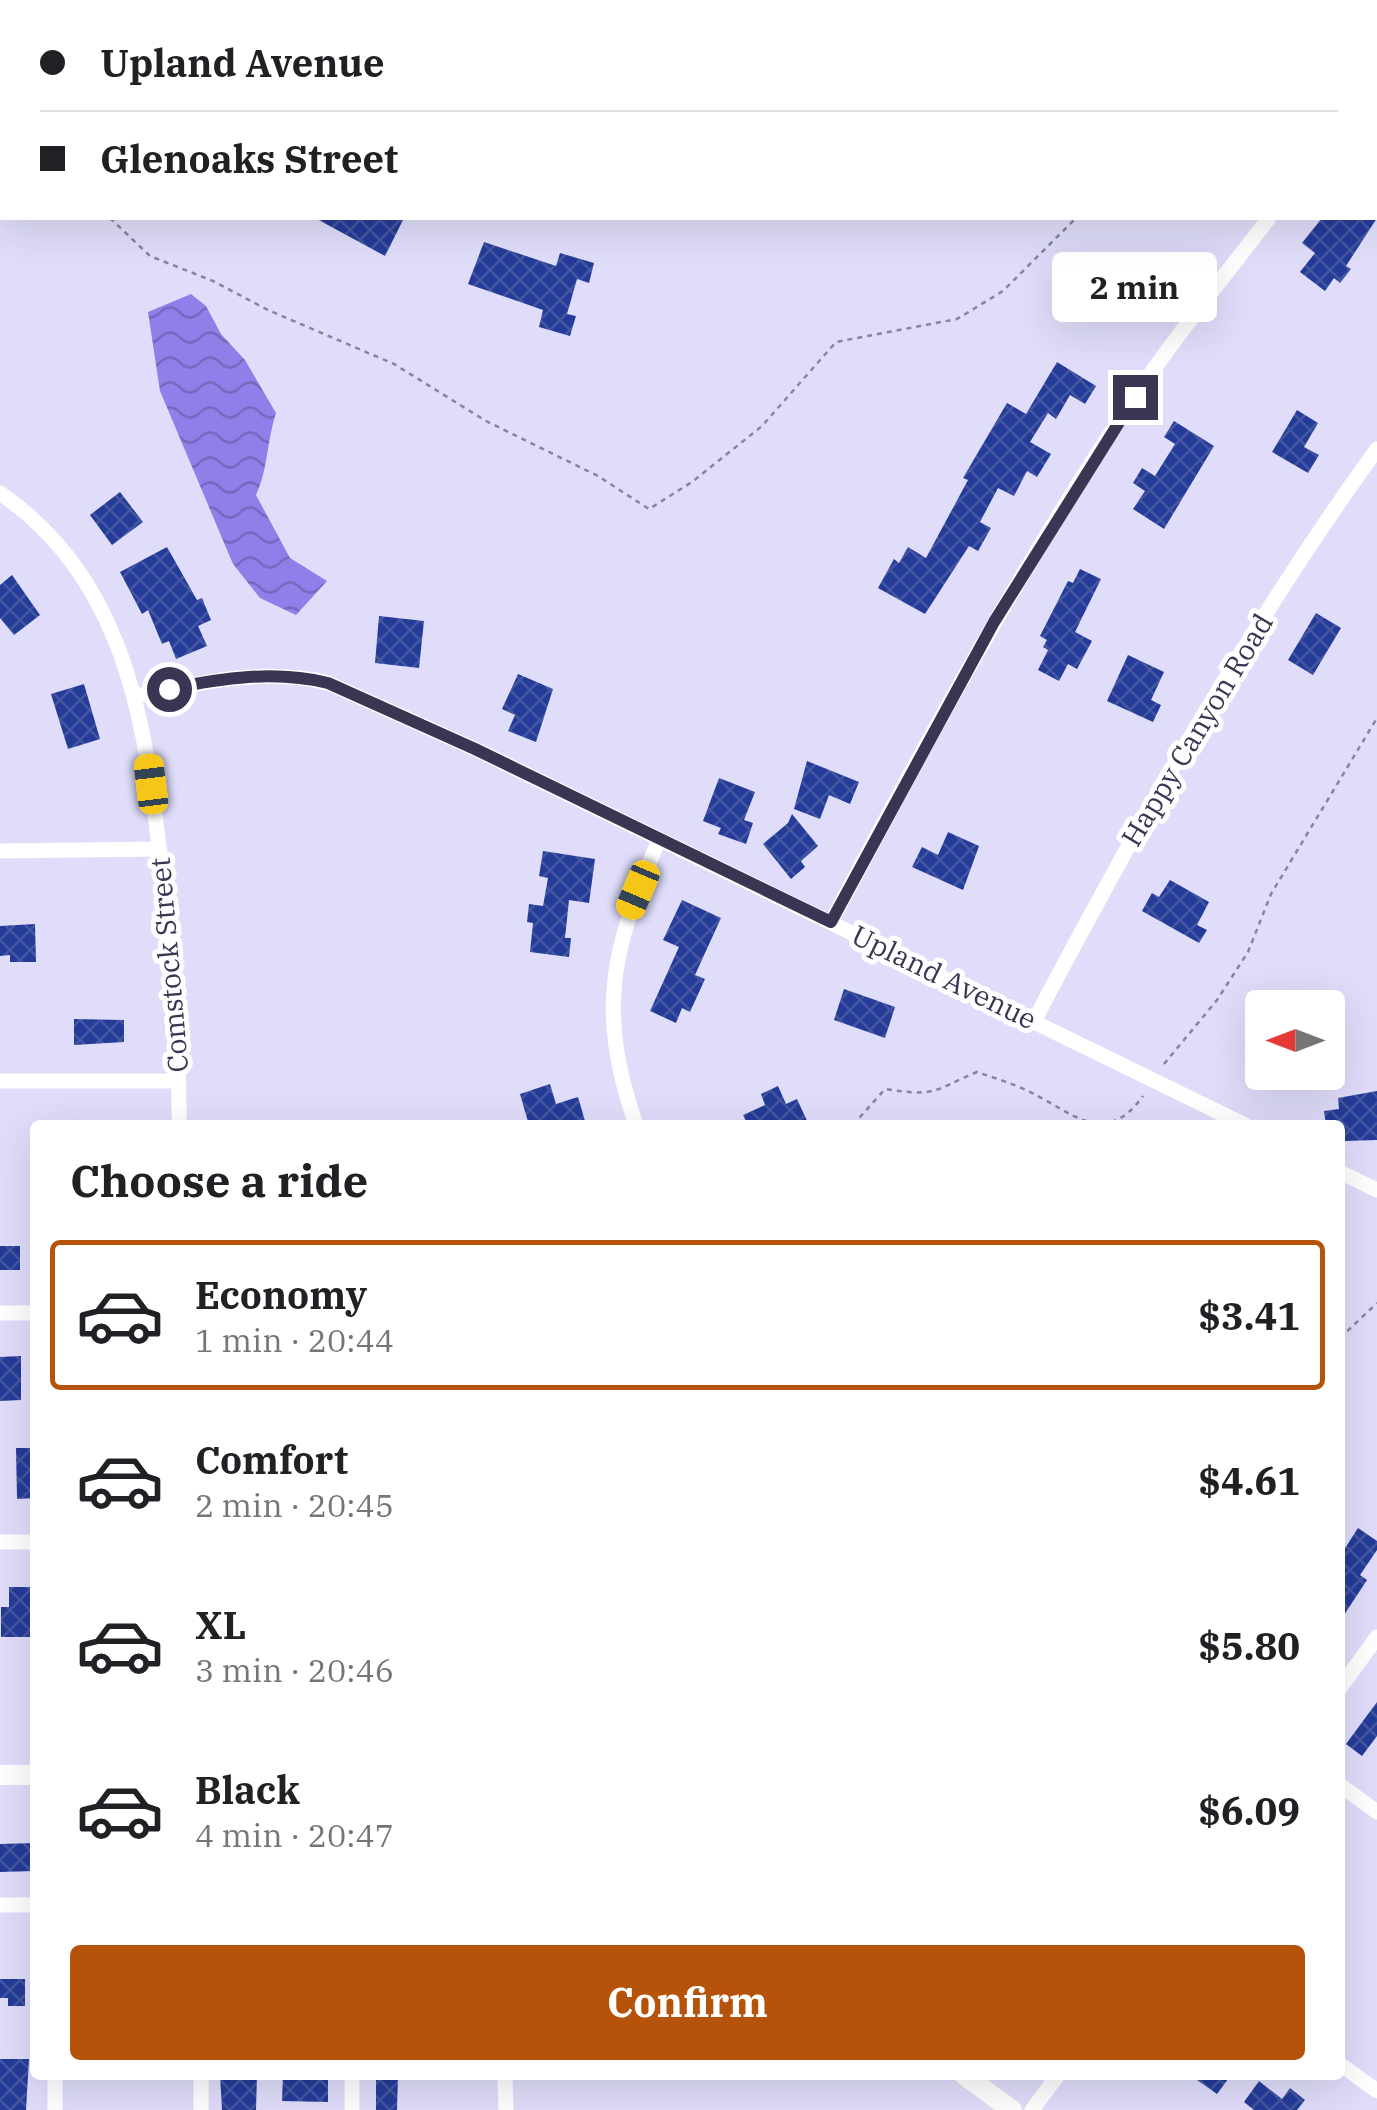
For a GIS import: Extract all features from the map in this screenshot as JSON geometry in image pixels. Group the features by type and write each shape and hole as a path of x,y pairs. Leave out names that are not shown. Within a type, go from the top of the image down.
{"main road":[{"path":"0,1775 30,1775"},
{"path":"971,2080 1012,2110"}],"street":[{"path":"831,922 928,738 1066,502 1135,397 1268,220"},
{"name":"Happy Canyon Road","path":"1034,1021 1202,713 1322,524 1377,449"},
{"name":"Comstock Street","path":"0,493 58,542 92,594 137,696 160,849 179,1120"},
{"name":"Upland Avenue","path":"137,696 244,676 305,678 328,683 475,749 1034,1021 1148,1088 1232,1120"},
{"path":"635,1120 616,1055 612,1012 616,954 627,915 659,840"},
{"path":"0,852 160,849"},
{"path":"0,1081 179,1081"},
{"path":"1345,1174 1377,1190"},
{"path":"0,1313 30,1313"},
{"path":"0,1542 30,1542"},
{"path":"1345,1681 1377,1637"},
{"path":"1345,1790 1377,1812"},
{"path":"0,1905 30,1905"},
{"path":"1345,2068 1377,2091"},
{"path":"55,2080 55,2110"},
{"path":"201,2080 201,2110"},
{"path":"352,2080 352,2110"},
{"path":"506,2080 506,2110"},
{"path":"1032,2110 1054,2080"}],"path":[{"path":"112,220 150,256 214,280 268,310 394,364 486,421 598,476 649,509 692,482 762,426 836,342 957,319 1004,291 1074,220"},
{"path":"1114,1120 1123,1117 1148,1088 1248,952 1271,894 1377,718"},
{"path":"857,1120 885,1089 912,1097 948,1088 976,1072 1030,1092 1082,1120"},
{"path":"1345,1333 1377,1303"}],"water":[{"path":"191,294 206,306 221,334 245,360 276,413 256,495 290,558 327,581 296,615 260,598 233,564 160,391 148,312"}],"building":[{"path":"319,220 403,220 385,256"},
{"path":"1320,220 1376,220 1346,266 1351,269 1340,283 1334,278 1325,291 1300,272 1315,253 1302,243"},
{"path":"484,242 556,266 560,253 594,263 589,283 577,279 567,314 576,316 570,336 539,327 543,310 468,284"},
{"path":"1057,362 1096,386 1085,404 1070,395 1056,419 1048,413 1030,442 1051,454 1037,477 1027,471 1014,496 998,488 980,522 991,528 978,551 969,546 925,614 878,588 894,559 899,563 908,547 926,558 968,480 963,478 1007,403 1026,414"},
{"path":"1297,410 1318,423 1304,447 1319,455 1308,473 1272,452"},
{"path":"1174,421 1214,446 1164,529 1133,509 1145,491 1133,483 1142,468 1155,476 1175,444 1164,437"},
{"path":"120,492 143,522 112,545 90,515"},
{"path":"167,547 197,600 202,598 211,620 198,626 207,646 176,659 169,641 162,644 148,610 142,614 120,572"},
{"path":"1080,569 1101,579 1075,632 1092,641 1077,669 1068,664 1059,681 1038,670 1048,650 1043,647 1047,640 1040,636 1068,581 1073,583"},
{"path":"12,575 40,615 14,635 0,618 0,585"},
{"path":"1316,613 1341,628 1313,675 1288,660"},
{"path":"379,616 424,621 419,668 375,663"},
{"path":"1128,655 1164,672 1151,700 1161,705 1153,722 1107,701"},
{"path":"518,674 553,689 536,742 508,731 515,715 502,709"},
{"path":"84,684 100,739 68,749 51,694"},
{"path":"807,761 859,782 850,804 829,795 820,819 794,809"},
{"path":"719,778 755,792 744,820 753,823 746,844 718,834 721,828 703,821"},
{"path":"792,814 818,846 801,861 805,867 791,879 763,844 788,823"},
{"path":"948,832 979,846 963,890 912,867 922,847 938,855"},
{"path":"543,851 595,859 589,903 569,900 565,938 571,938 569,957 530,952 533,923 527,922 529,904 543,906 548,878 539,876"},
{"path":"1170,880 1209,902 1197,925 1207,930 1199,943 1142,911 1152,893 1159,897"},
{"path":"682,900 721,918 695,975 705,979 690,1012 682,1008 676,1023 650,1011 679,947 663,940"},
{"path":"35,924 36,962 10,962 10,955 0,956 0,926"},
{"path":"844,989 895,1007 885,1038 834,1020"},
{"path":"74,1019 124,1020 124,1042 74,1045"},
{"path":"550,1084 556,1104 578,1097 585,1120 528,1120 520,1094"},
{"path":"778,1086 786,1104 797,1099 807,1120 746,1120 743,1115 765,1105 761,1094"},
{"path":"1377,1091 1377,1140 1345,1141 1345,1120 1325,1120 1324,1111 1339,1109 1338,1098"},
{"path":"0,1246 20,1246 20,1270 0,1270"},
{"path":"21,1356 21,1400 0,1401 0,1357"},
{"path":"16,1448 30,1448 30,1498 17,1499"},
{"path":"1358,1528 1377,1541 1377,1550 1360,1575 1367,1580 1345,1613 1345,1548"},
{"path":"9,1587 30,1587 30,1637 1,1637 1,1607 9,1607"},
{"path":"1377,1702 1377,1736 1362,1756 1346,1744"},
{"path":"30,1843 30,1871 0,1872 0,1844"},
{"path":"0,1979 25,1979 25,2006 8,2006 8,1998 0,1998"},
{"path":"0,2059 29,2059 26,2110 0,2110"},
{"path":"220,2080 257,2080 256,2110 222,2110"},
{"path":"283,2080 328,2080 328,2102 282,2101"},
{"path":"376,2080 398,2080 397,2110 376,2110"},
{"path":"1197,2080 1227,2080 1217,2094"},
{"path":"1259,2081 1282,2099 1290,2088 1305,2100 1297,2110 1254,2110 1244,2102"}],"route":[{"path":"169,689 244,676 305,678 328,683 475,749 831,922 994,622 1135,397"}]}
